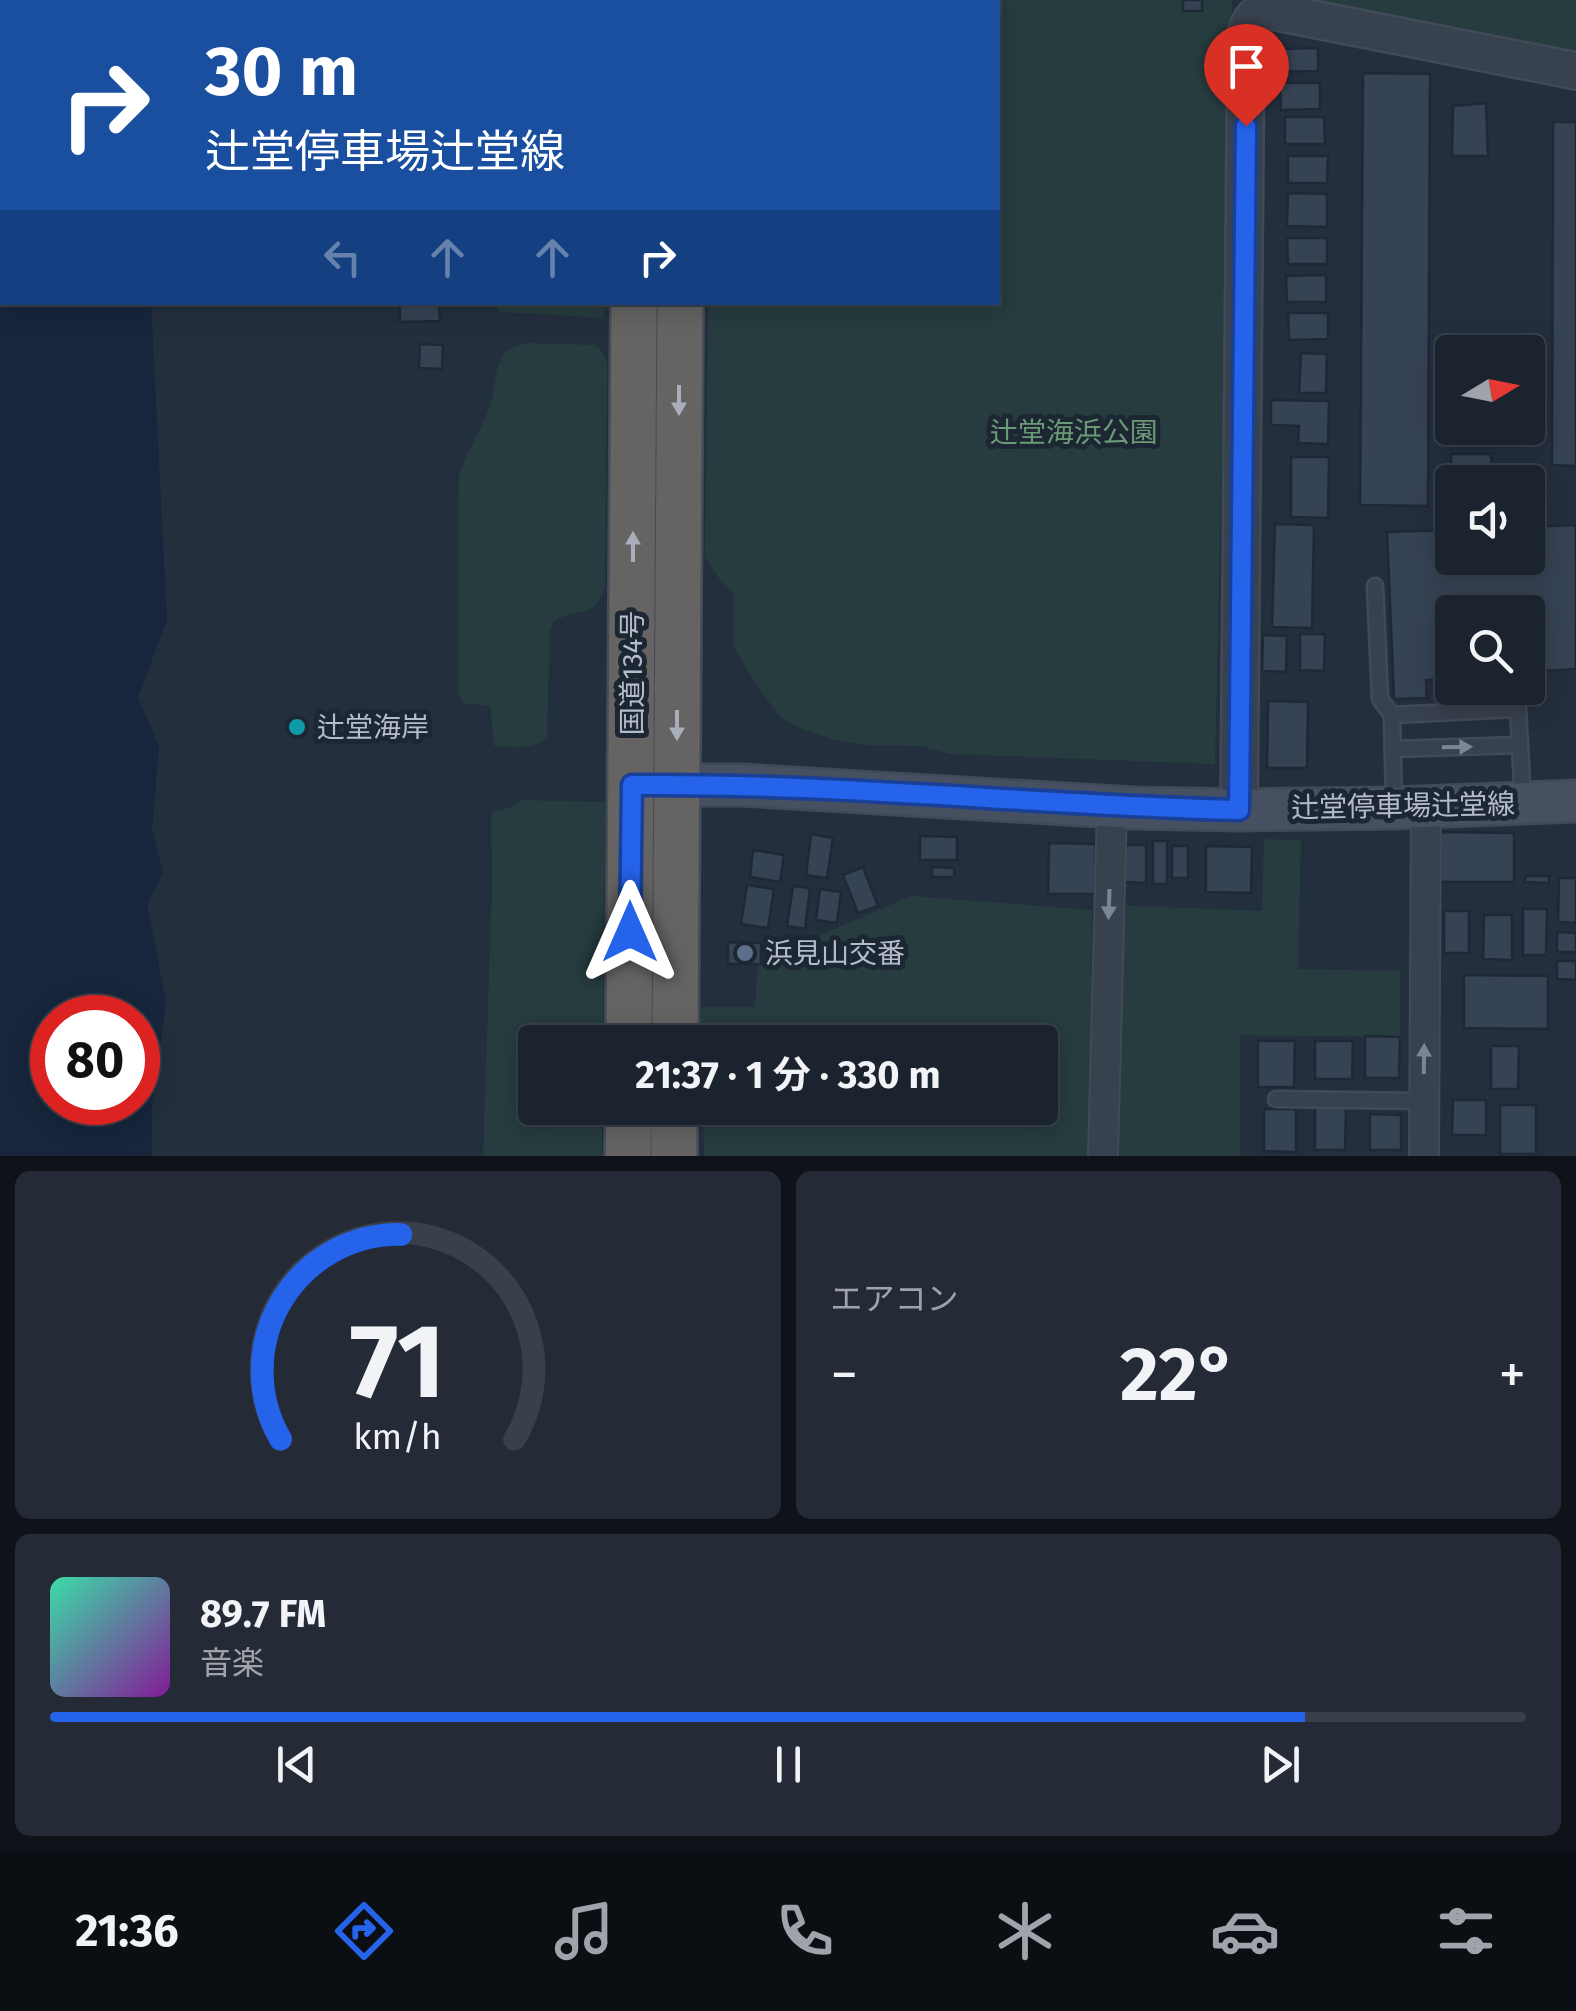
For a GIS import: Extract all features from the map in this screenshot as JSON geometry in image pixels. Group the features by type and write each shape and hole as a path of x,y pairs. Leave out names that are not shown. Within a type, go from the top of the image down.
{"highway":[{"path":"634,320 680,320"},
{"name":"国道134号","path":"629,1025 634,320"},
{"name":"国道134号","path":"675,1025 680,320"},
{"path":"628,1156 629,1125"},
{"path":"674,1125 674,1156"}],"main road":[{"name":"辻堂停車場辻堂線","path":"632,785 742,785 1239,810 1576,801"}],"street":[{"path":"1239,810 1246,34 1250,21 1267,10 1576,71"},
{"path":"1103,1156 1112,806"},
{"path":"1410,808 1424,1156"}],"lane":[{"path":"1375,586 1380,700 1392,715 1393,748 1410,808"},
{"path":"1392,715 1518,709 1524,804"},
{"path":"1393,748 1520,745"},
{"path":"1276,1099 1424,1101"}],"green space":[{"name":"辻堂海浜公園","path":"1000,0 1232,0 1215,764 951,754 921,746 866,745 807,731 780,717 734,647 733,593 705,557 708,305 1000,305"},
{"path":"1307,0 1576,0 1576,57 1551,52"},
{"path":"498,305 604,305 604,318 499,312"},
{"path":"526,343 595,345 607,363 605,585 593,607 555,620 550,630 547,737 529,746 494,746 489,706 462,703 458,693 459,477 490,404 501,359 508,350"},
{"path":"521,800 605,802 603,1025 518,1025 518,1125 602,1125 602,1156 483,1156 491,812"},
{"path":"1264,839 1301,840 1298,969 1400,971 1400,1037 1240,1035 1240,1156 1111,1156 1117,905 1262,911"},
{"path":"911,896 1092,910 1090,1156 704,1156 703,1125 1058,1125 1058,1025 701,1025 700,1007 755,1007 758,962"}],"water":[{"path":"0,305 151,305 167,620 138,698 159,746 152,830 163,873 147,904 166,1002 160,1046 160,995 30,995 30,1125 152,1125 152,1156 0,1156"}],"building":[{"path":"1183,0 1202,0 1202,11 1183,11"},
{"path":"1318,48 1318,71 1279,72 1279,49"},
{"path":"1363,73 1430,74 1428,506 1360,505"},
{"path":"1280,83 1320,83 1320,109 1281,110"},
{"path":"1486,103 1488,156 1452,156 1453,106"},
{"path":"1285,117 1324,117 1325,144 1285,144"},
{"path":"1553,122 1576,122 1576,466 1552,465"},
{"path":"1288,156 1328,156 1327,183 1288,183"},
{"path":"1288,193 1327,194 1327,227 1287,226"},
{"path":"1287,238 1327,238 1327,264 1288,264"},
{"path":"1326,275 1326,302 1287,302 1286,276"},
{"path":"400,305 439,305 440,321 400,322"},
{"path":"1288,313 1328,313 1328,339 1289,340"},
{"path":"420,344 443,345 442,369 419,368"},
{"path":"1301,353 1327,354 1326,393 1299,393"},
{"path":"1271,400 1329,401 1328,444 1298,443 1299,426 1271,425"},
{"path":"1451,454 1491,454 1491,465 1451,465"},
{"path":"1291,457 1329,457 1328,518 1291,517"},
{"path":"1275,524 1314,525 1312,628 1272,627"},
{"path":"1576,525 1576,669 1545,671 1545,595 1435,595 1435,680 1426,680 1427,698 1394,699 1387,532 1435,531 1435,575 1545,575 1545,526"},
{"path":"1300,634 1325,634 1324,671 1300,670"},
{"path":"1263,635 1287,636 1286,672 1262,671"},
{"path":"1268,701 1308,702 1307,768 1267,768"},
{"path":"1440,832 1514,833 1514,882 1440,882"},
{"path":"811,834 833,838 827,878 806,875"},
{"path":"920,836 957,837 957,860 920,860"},
{"path":"1153,841 1167,841 1167,884 1153,884"},
{"path":"1049,843 1096,844 1095,894 1048,894"},
{"path":"1123,845 1146,845 1146,883 1123,882"},
{"path":"1172,846 1188,846 1188,878 1172,878"},
{"path":"1206,846 1252,847 1251,893 1206,892"},
{"path":"753,850 784,855 780,882 750,877"},
{"path":"863,867 878,906 858,913 843,875"},
{"path":"932,867 954,868 954,877 932,877"},
{"path":"1526,876 1549,876 1549,883 1525,882"},
{"path":"1559,878 1576,878 1576,923 1558,922"},
{"path":"747,885 774,889 768,928 741,924"},
{"path":"793,886 810,888 805,929 787,926"},
{"path":"820,889 841,892 837,923 816,920"},
{"path":"1523,909 1547,909 1546,955 1523,955"},
{"path":"1444,911 1469,911 1469,953 1444,953"},
{"path":"1484,915 1512,915 1512,960 1483,959"},
{"path":"1557,932 1576,933 1576,952 1557,952"},
{"name":"浜見山交番","path":"728,942 761,943 761,964 728,964"},
{"path":"1557,961 1576,961 1576,980 1557,979"},
{"path":"1464,975 1548,976 1548,1029 1464,1028"},
{"path":"1365,1036 1400,1037 1399,1078 1365,1078"},
{"path":"1258,1041 1295,1041 1294,1087 1258,1087"},
{"path":"1315,1041 1353,1041 1352,1079 1315,1079"},
{"path":"1491,1046 1519,1046 1518,1089 1491,1089"},
{"path":"1453,1100 1486,1100 1486,1135 1452,1135"},
{"path":"1500,1105 1536,1105 1536,1154 1500,1154"},
{"path":"1315,1107 1346,1108 1345,1150 1315,1150"},
{"path":"1264,1109 1296,1109 1296,1152 1264,1151"},
{"path":"1370,1114 1401,1115 1401,1150 1370,1150"}],"place":[{"name":"辻堂海岸","path":"297,727"},
{"name":"浜見山交番","path":"745,953"}],"route":[{"path":"630,932 632,785 742,785 1134,808 1239,810 1246,126"}]}
